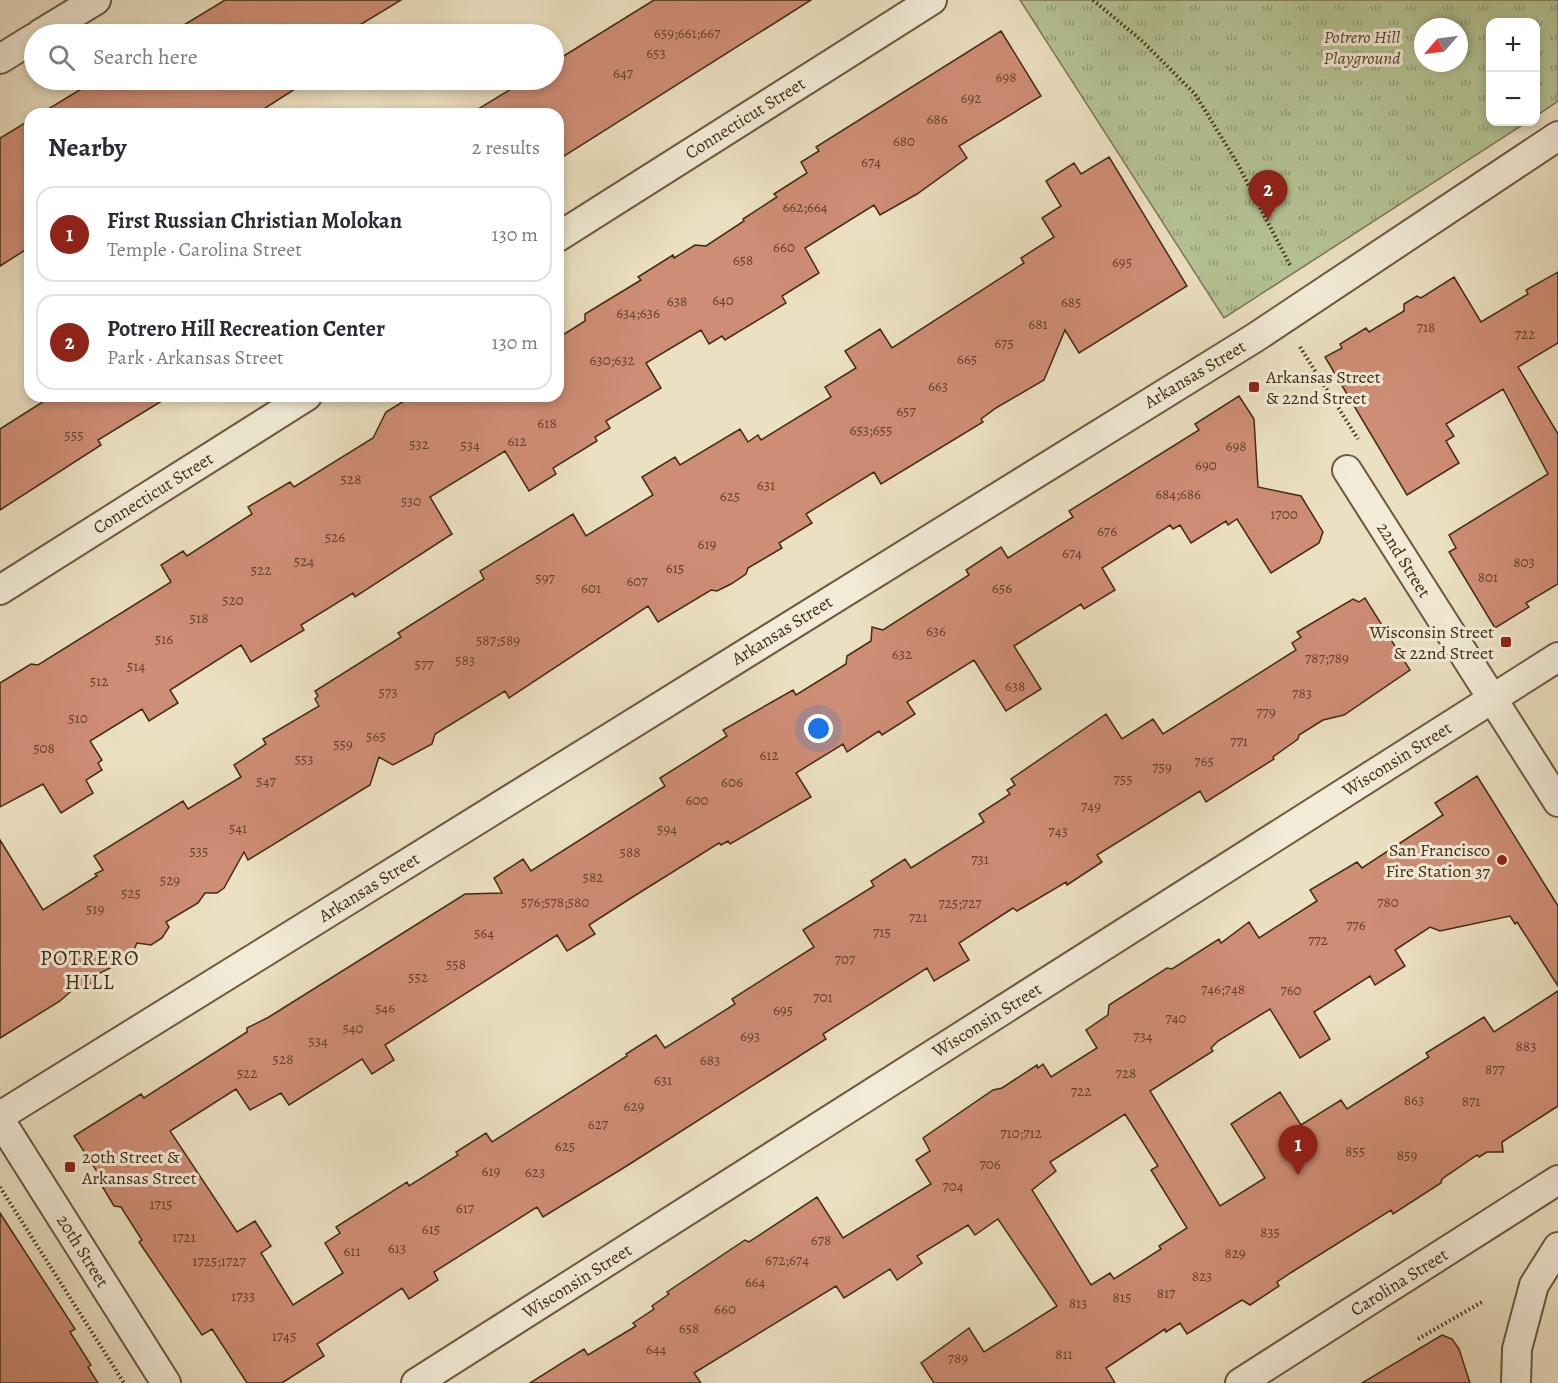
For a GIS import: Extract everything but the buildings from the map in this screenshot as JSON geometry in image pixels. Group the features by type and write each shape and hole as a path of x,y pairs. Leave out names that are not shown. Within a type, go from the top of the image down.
{"street":[{"path":"56,24 96,0"},
{"name":"Connecticut Street","path":"564,233 932,0"},
{"path":"0,59 24,44"},
{"name":"Arkansas Street","path":"0,1118 1256,337 1558,136"},
{"name":"Connecticut Street","path":"0,590 298,402"},
{"name":"22nd Street","path":"1347,470 1558,802"},
{"name":"Wisconsin Street","path":"416,1383 1558,657"},
{"name":"20th Street","path":"0,1118 166,1383"},
{"name":"Carolina Street","path":"1240,1383 1558,1180"},
{"path":"1516,1383 1517,1349 1534,1285 1558,1247"}],"path":[{"path":"1093,0 1142,40 1195,94 1236,161 1290,265"},
{"path":"0,1187 124,1383"},
{"path":"1418,1340 1482,1302"}],"green space":[{"name":"Potrero Hill Playground","path":"1020,0 1558,0 1558,101 1540,113 1540,18 1486,18 1486,126 1521,126 1224,318"}],"place":[{"name":"Potrero Hill Recreation Center","path":"1268,220"},
{"name":"Arkansas Street & 22nd Street","path":"1254,387"},
{"name":"Wisconsin Street & 22nd Street","path":"1506,642"},
{"name":"San Francisco Fire Station 37","path":"1502,860"},
{"name":"20th Street & Arkansas Street","path":"70,1167"},
{"name":"First Russian Christian Molokan","path":"1298,1175"}],"district":[{"name":"POTRERO HILL","path":"90,970"}]}
